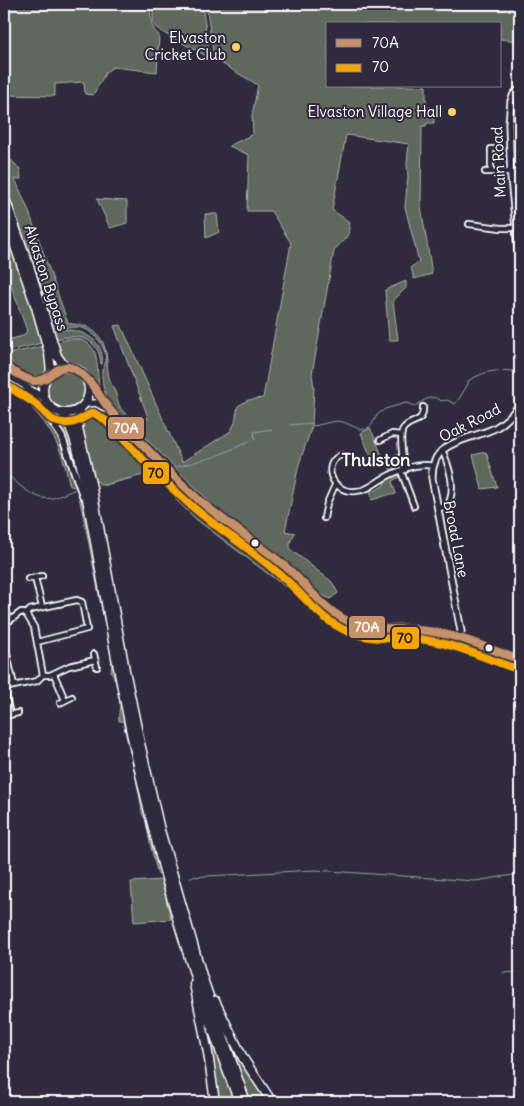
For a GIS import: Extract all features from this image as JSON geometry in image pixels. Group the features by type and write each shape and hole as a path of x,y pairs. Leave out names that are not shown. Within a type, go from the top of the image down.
{"highway":[{"name":"Alvaston Bypass","path":"4,196 30,269 47,335"},
{"name":"Alvaston Bypass","path":"4,215 52,351 51,372"},
{"name":"Alvaston Bypass","path":"52,351 65,367"},
{"path":"239,1102 186,948 160,855 133,744 90,512 74,439 70,427 62,414 49,407 44,398 42,388 45,379 51,372 60,367 80,372 88,381 89,392 78,416 78,428 92,488 140,743 160,830 216,1018 246,1102"},
{"path":"62,414 72,413 82,407"},
{"path":"186,948 208,1053 215,1102"},
{"path":"197,955 221,1015 234,1041 250,1070 272,1102"}],"main road":[{"name":"Main Road","path":"520,89 514,94 510,107 511,175 516,228 519,238 520,268"},
{"path":"4,366 33,381 45,379"},
{"path":"4,373 44,398"},
{"path":"88,381 111,412 188,490 284,565 334,613 360,625 423,630 457,637 520,660"},
{"path":"22,383 40,404 62,437 90,512"},
{"path":"82,407 96,403 111,412"},
{"name":"Oak Road","path":"433,466 438,454 447,446 501,425 512,416 520,404"},
{"name":"Broad Lane","path":"433,466 432,478 461,631 457,637"}],"street":[{"path":"491,172 491,149 494,149"},
{"path":"485,172 520,178"},
{"path":"469,224 516,228"},
{"path":"414,506 403,471 402,435 405,427 422,417 424,414 423,407"},
{"path":"380,440 392,434 402,435"},
{"path":"438,510 448,505 452,493 451,476 444,454"},
{"path":"342,455 335,455 331,470 335,485 345,490 361,491 420,464 433,466"},
{"path":"324,518 327,504 335,485"},
{"path":"28,579 42,576"},
{"path":"35,578 42,607"},
{"path":"26,614 30,610 42,607 80,600 82,602 87,627 85,631 37,642"},
{"path":"4,610 10,619"},
{"path":"4,625 21,612 26,614 34,627 43,675"},
{"path":"4,646 14,685"},
{"path":"94,654 97,667"},
{"path":"10,714 4,688 37,681 43,675 54,674 69,666 95,660"},
{"path":"54,674 66,700"},
{"path":"60,703 72,697"},
{"path":"4,716 18,713"}],"green space":[{"path":"4,4 150,4 152,25 159,35 157,72 113,67 106,72 93,95 85,94 84,82 55,84 55,96 4,95"},
{"path":"153,4 202,4 210,58 156,28 153,23"},
{"path":"206,4 520,4 520,41 502,39 502,22 326,22 326,88 426,88 426,107 433,108 434,123 427,123 426,126 422,126 421,206 432,274 414,279 411,267 419,262 405,207 409,144 346,135 332,210 348,221 349,231 346,238 334,251 312,374 314,388 312,426 299,464 285,531 295,533 290,542 290,549 332,582 338,593 330,599 318,593 277,554 248,536 220,512 141,434 148,417 114,326 121,325 182,462 231,431 238,406 248,400 263,398 291,243 271,211 247,211 249,155 229,146 253,134 252,115 258,85 214,59"},
{"path":"4,153 20,169 21,179 15,179 28,209 68,323 87,327 100,337 105,349 110,382 120,407 129,417 126,420 107,398 103,386 102,370 106,358 99,340 83,328 59,328 54,324 4,183"},
{"path":"97,199 127,201 127,223 110,228"},
{"path":"205,214 217,214 219,232 206,238"},
{"path":"4,221 34,311 42,343 4,352 4,341 23,336 27,331 4,265"},
{"path":"406,281 406,288 393,301 398,340 389,340 385,290"},
{"path":"43,301 54,327 77,331 94,340 101,351 102,364 96,348 86,339 65,337 57,339"},
{"path":"67,339 88,343 93,350 102,396 92,379 83,369 66,363 61,355 58,342"},
{"path":"43,346 47,366 41,377 26,375 4,363 4,355"},
{"path":"70,371 77,374 83,380 86,391 85,399 77,408 70,411 62,411 55,408 47,399 46,387 49,380 58,372"},
{"path":"4,377 24,390 50,422 66,450 78,487 93,553 122,708 160,873 158,875 146,821 142,813 123,721 119,721 119,696 111,672 109,641 78,492 76,487 70,486 61,453 49,429 28,403 4,382"},
{"path":"36,395 46,409 62,419 72,441 78,467 76,467 68,446"},
{"path":"94,405 123,427 192,496 224,524 287,572 324,608 321,612 197,520 176,500 172,490 173,485 159,471 103,485 96,481 95,485 81,430 84,410"},
{"path":"370,428 384,460 400,454 401,468 392,472 386,462 375,467 361,433"},
{"path":"486,452 497,487 482,489 473,455"},
{"path":"398,475 401,476 392,481 396,494 372,500 370,488 372,487 375,491 384,485 385,480"},
{"path":"161,880 171,919 134,922 131,882"},
{"path":"201,1002 236,1102 217,1102"},
{"path":"223,1028 250,1076 269,1102 248,1102"}],"waterway":[{"path":"367,428 371,426 377,415 385,409 406,403 415,406 431,398 441,401 447,400 455,404 468,381 475,377 493,371 520,372"},
{"path":"290,425 311,423 314,426 338,421 361,430 365,429"},
{"path":"172,468 214,457 255,439 254,432 272,429"},
{"path":"98,485 106,485 162,470"},
{"path":"4,472 26,490 39,497 53,498 76,489"},
{"path":"190,877 315,870 475,881 520,874"},
{"path":"503,973 515,972"}],"transit line":[{"name":"70A","path":"4,366 22,377 34,381 40,381 64,367 71,367 78,371 91,383 109,409 127,429 190,492 286,567 327,607 342,618 352,623 375,628 423,630 445,634 467,640 520,660"},
{"name":"70","path":"4,384 34,403 57,422 73,423 94,413 105,420 182,498 268,564 327,620 337,626 347,631 367,636 438,642 517,669"}],"place":[{"name":"Elvaston Cricket Club","path":"236,47"},
{"name":"Elvaston Village Hall","path":"452,112"}],"district":[{"name":"Thulston","path":"376,460"}]}
